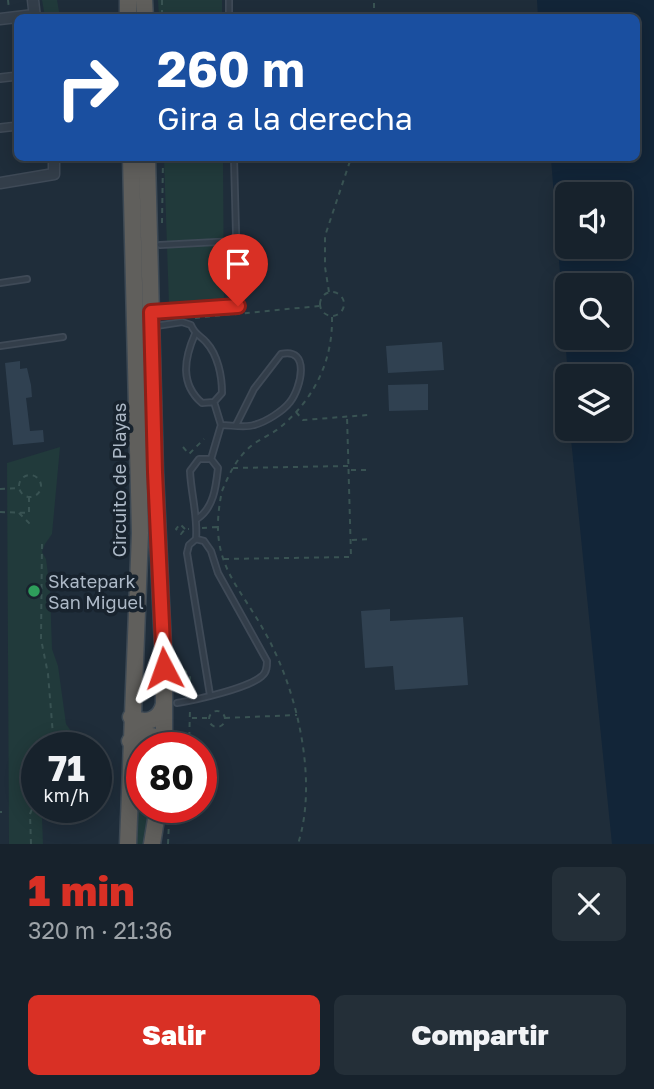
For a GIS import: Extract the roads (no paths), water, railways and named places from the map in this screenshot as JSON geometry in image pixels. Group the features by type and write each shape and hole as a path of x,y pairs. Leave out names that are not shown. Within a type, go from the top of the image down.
{"highway":[{"name":"Circuito de Playas","path":"130,732 140,533 131,161"},
{"name":"Circuito de Playas","path":"147,161 151,319 170,703 166,732"},
{"path":"131,717 137,720 152,720 170,703"},
{"name":"Circuito de Playas","path":"128,823 128,844"},
{"path":"152,844 155,823"}],"street":[{"path":"0,183 54,174 54,161"}],"lane":[{"path":"151,319 238,306 234,161"},
{"path":"160,245 236,242"},
{"path":"0,283 27,279"},
{"path":"151,319 191,324 195,334 206,342 222,374 222,393 214,402 202,403 192,394 186,379 186,361 195,334"},
{"path":"0,346 63,337"},
{"path":"221,425 252,426 289,403 300,386 302,368 296,356 288,352 281,354 254,389 236,425"},
{"path":"211,459 221,425 214,402"},
{"path":"210,695 187,554 189,545 195,539 197,519 192,503 190,471 199,459 211,459"},
{"path":"197,519 212,501 218,468 211,459"},
{"path":"170,703 190,701 239,687 262,676 266,670 267,660 233,595 218,573 211,551 204,541 195,539"}],"water":[{"path":"537,0 654,0 654,844 612,844 571,441 632,441 632,364 567,364 566,350 632,350 632,273 560,273 559,259 632,259 632,182 555,182 555,209 551,161 640,161 640,14 538,14"}],"place":[{"name":"Skatepark San Miguel","path":"34,591"}]}
